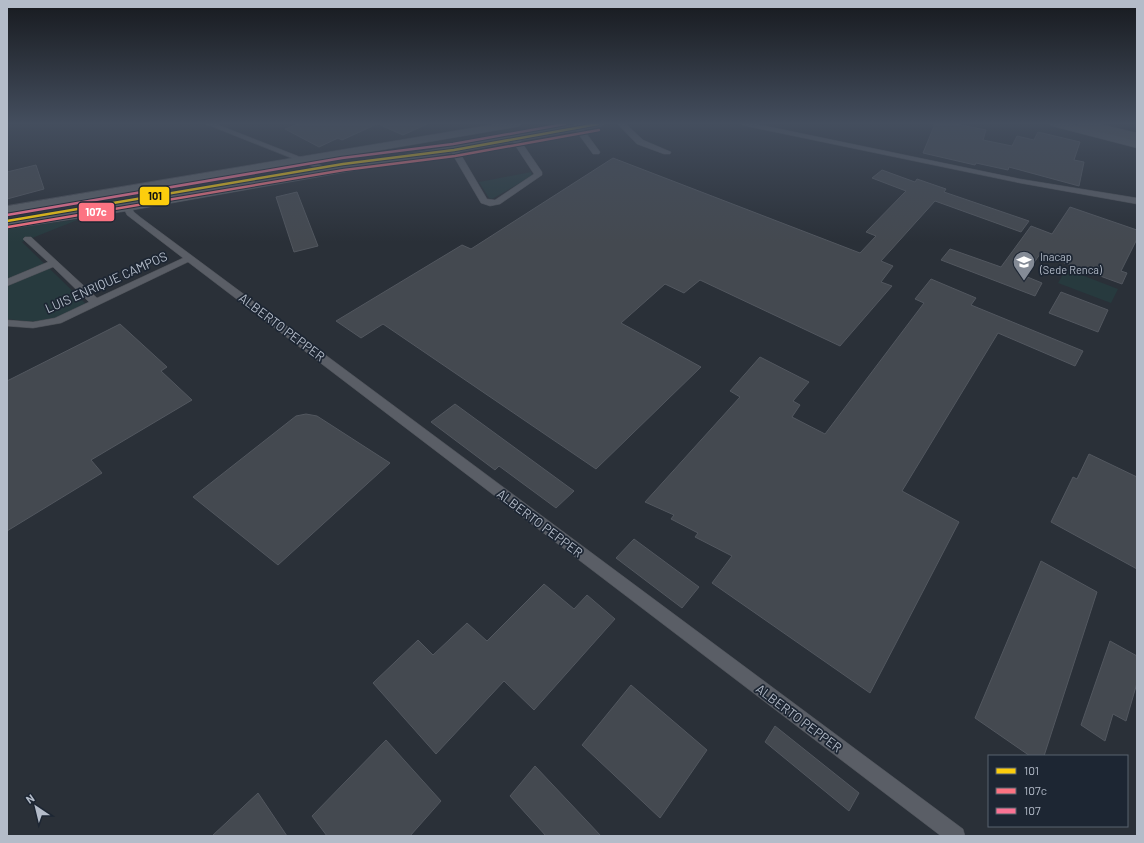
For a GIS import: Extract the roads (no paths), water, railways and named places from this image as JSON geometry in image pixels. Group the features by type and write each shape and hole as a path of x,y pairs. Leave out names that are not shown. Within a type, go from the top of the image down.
{"main road":[{"path":"267,167 271,163"},
{"path":"7,210 286,163"},
{"path":"7,225 127,207 377,163"}],"street":[{"path":"312,163 332,171"},
{"path":"462,163 484,200 490,203 497,202 538,175 538,172 532,163"},
{"path":"935,163 1020,181 1137,201"},
{"name":"ALBERTO PEPPER","path":"127,207 137,219 956,836"},
{"path":"28,239 97,303"},
{"name":"LUIS ENRIQUE CAMPOS","path":"7,323 27,325 46,324 57,321 190,258"},
{"path":"7,283 54,263"}],"place":[{"name":"Inacap (Sede Renca)","path":"1024,282"}]}
